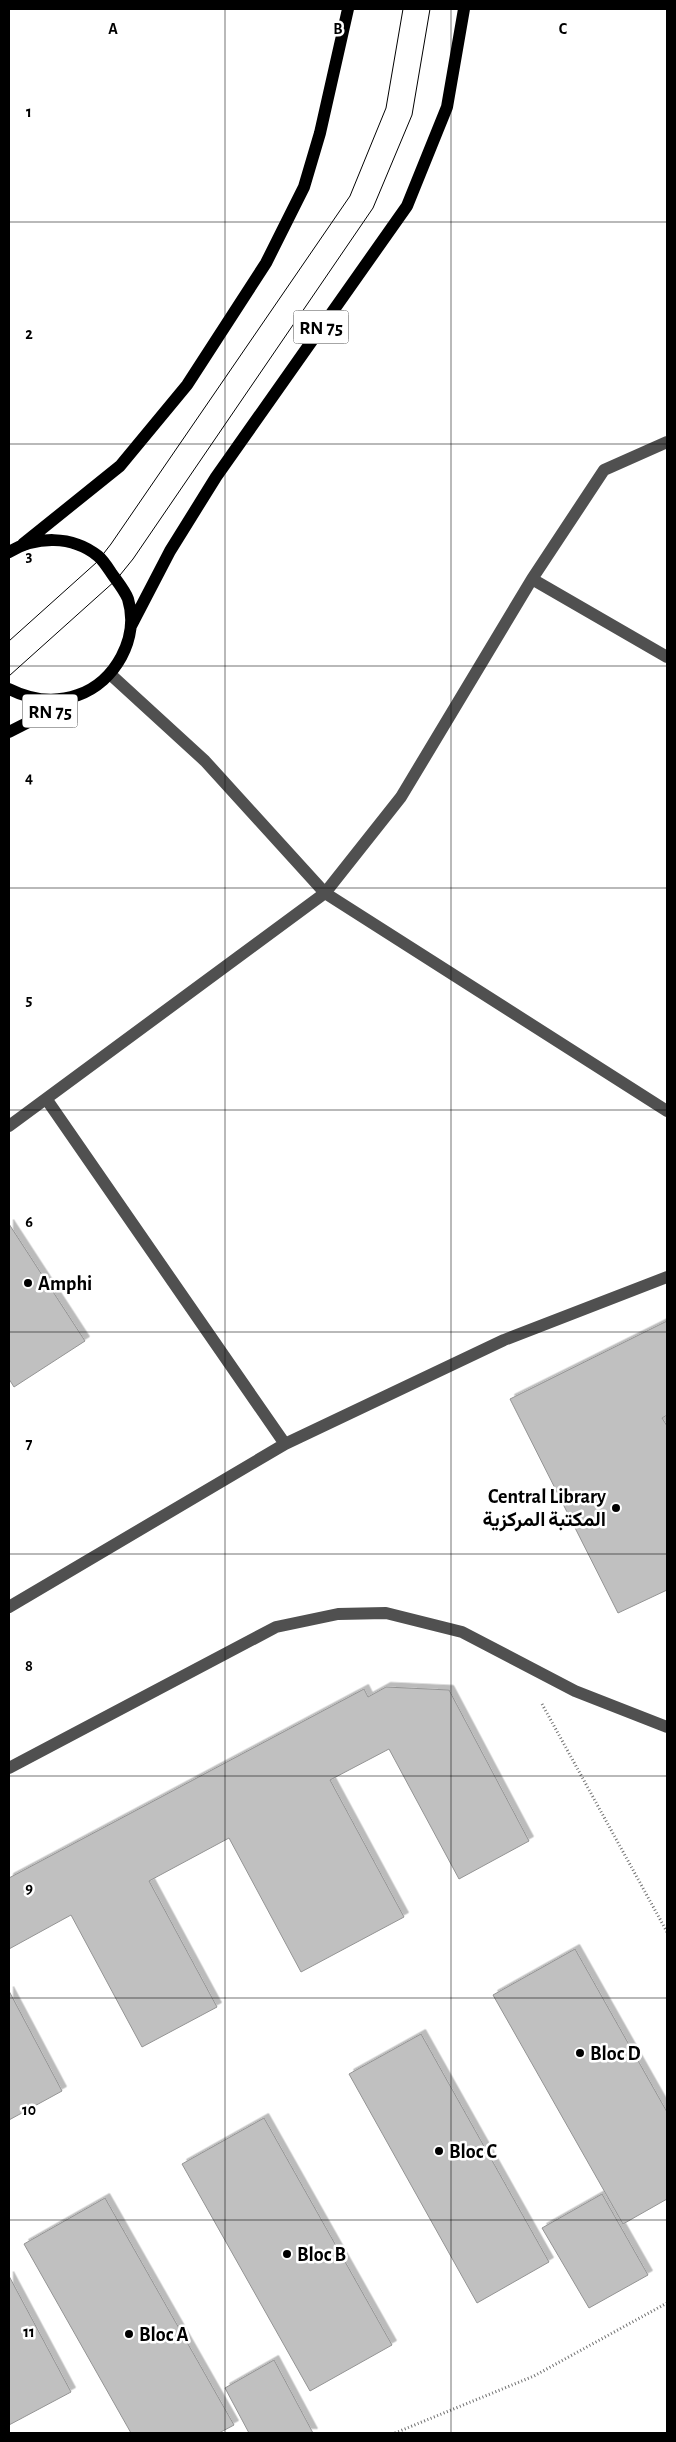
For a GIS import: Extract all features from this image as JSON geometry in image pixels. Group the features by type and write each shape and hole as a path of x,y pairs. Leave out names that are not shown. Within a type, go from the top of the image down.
{"main road":[{"path":"9,552 23,544 120,466 187,385 266,263 304,188 320,132 348,9"},
{"name":"RN 75","path":"131,626 170,551 216,476 407,206 447,107 464,9"},
{"path":"9,689 38,700 65,699 90,690 110,674 125,651 131,626 128,599 99,556 75,543 49,539 23,544"},
{"name":"RN 75","path":"9,732 90,690"}],"lane":[{"path":"9,1126 47,1100 325,893 401,797 532,579 604,470 667,442"},
{"path":"532,579 667,657"},
{"path":"110,674 205,761 325,893 667,1111"},
{"path":"47,1100 285,1444"},
{"path":"9,1607 285,1444 504,1340 667,1277"},
{"path":"9,1768 276,1627 338,1614 386,1613 462,1632 575,1691 667,1727"}],"path":[{"path":"518,1662 667,1932"},
{"path":"395,2433 534,2376 667,2303"}],"building":[{"name":"Amphi","path":"9,1224 85,1341 14,1387 9,1379"},
{"name":"Central Library المكتبة المركزية","path":"667,1321 667,1415 662,1418 667,1426 667,1590 618,1613 510,1399"},
{"path":"386,1687 449,1690 529,1841 459,1879 389,1749 330,1780 404,1917 301,1972 229,1838 149,1881 217,2007 142,2047 71,1915 9,1949 9,1878 364,1689 368,1697"},
{"name":"Bloc D","path":"575,1949 667,2112 667,2199 623,2224 493,1995"},
{"path":"9,1991 62,2091 9,2120"},
{"name":"Bloc C","path":"421,2034 549,2262 477,2303 349,2074"},
{"name":"Bloc B","path":"264,2118 392,2345 310,2391 182,2164"},
{"path":"602,2194 648,2275 589,2308 542,2228"},
{"name":"Bloc A","path":"105,2198 234,2425 219,2433 131,2433 24,2244"},
{"path":"9,2276 71,2392 9,2425"},
{"path":"274,2360 313,2433 249,2433 225,2388"}],"tram line":[{"path":"9,641 97,562 111,544 350,196 386,108 403,9"},
{"path":"9,676 116,580 133,559 373,208 412,115 430,9"}],"place":[{"name":"Amphi","path":"28,1283"},
{"name":"Central Library المكتبة المركزية","path":"616,1508"},
{"name":"Bloc D","path":"580,2053"},
{"name":"Bloc C","path":"439,2151"},
{"name":"Bloc B","path":"287,2254"},
{"name":"Bloc A","path":"129,2334"}]}
